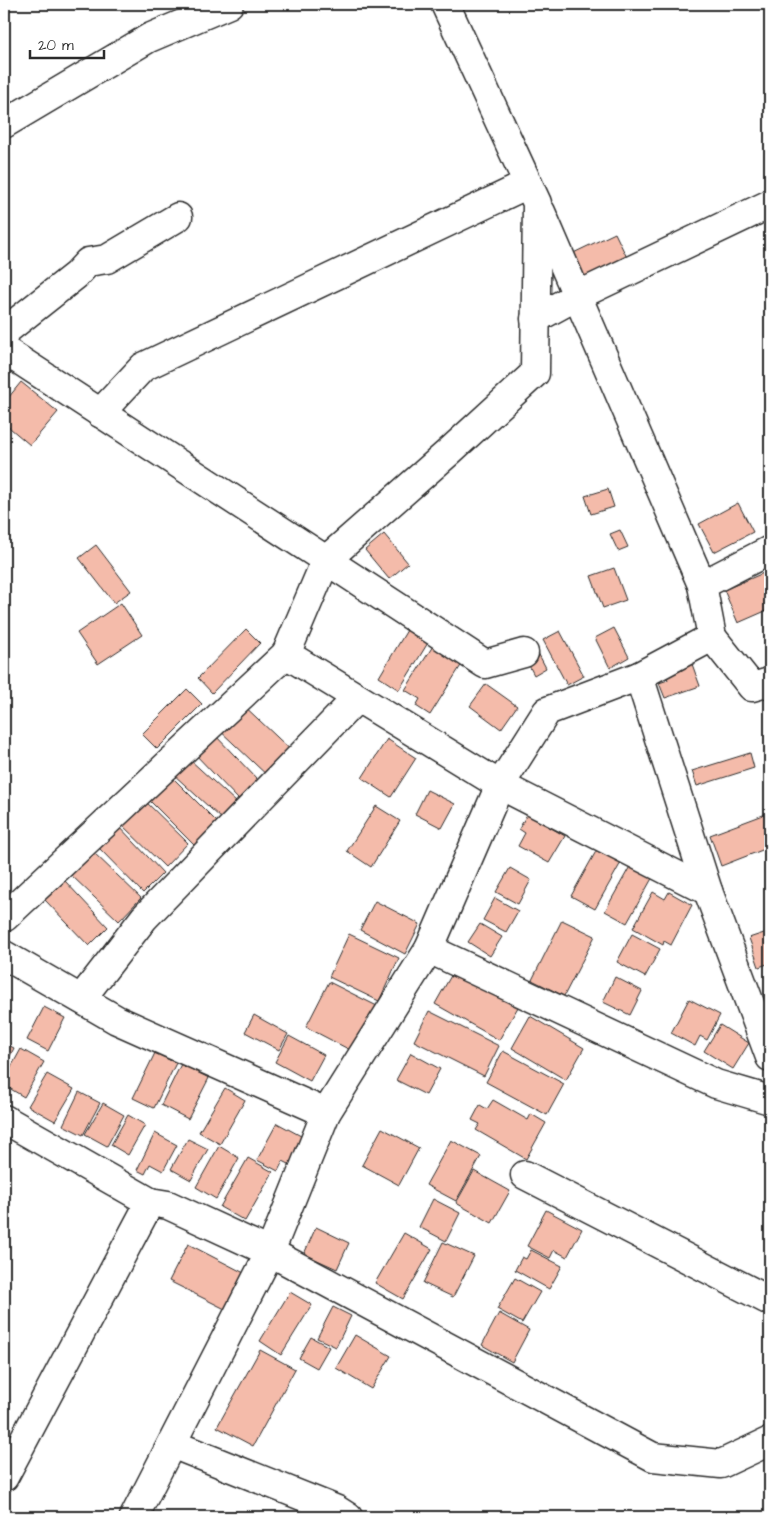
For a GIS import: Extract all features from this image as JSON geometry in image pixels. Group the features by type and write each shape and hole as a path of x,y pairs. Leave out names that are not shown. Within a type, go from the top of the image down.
{"street":[{"path":"4,124 149,38 229,4"},
{"path":"445,4 533,194 702,585 712,637 752,687 770,682"},
{"path":"4,917 286,654 326,560 535,373 533,194"},
{"path":"100,413 143,367 533,194"},
{"path":"535,319 578,296 770,204"},
{"path":"4,332 76,275 88,262 107,259 178,217"},
{"path":"4,350 486,664 524,653"},
{"path":"702,585 770,550"},
{"path":"134,1517 270,1252 326,1113 429,949 500,785 547,712 639,676 712,637"},
{"path":"286,654 500,785 708,891"},
{"path":"639,676 708,891 770,1057"},
{"path":"81,999 144,918 357,698"},
{"path":"429,949 716,1084 770,1100"},
{"path":"4,955 117,1020 326,1113"},
{"path":"4,1119 150,1202 168,1205 270,1252 653,1457 721,1464 770,1441"},
{"path":"525,1175 770,1301"},
{"path":"4,1477 150,1202"},
{"path":"172,1444 338,1510 348,1517"}],"building":[{"path":"615,233 634,272 584,296 565,257"},
{"path":"21,382 58,412 30,445 4,423 4,403"},
{"path":"608,489 614,507 591,514 585,496"},
{"path":"738,503 753,532 714,552 699,524"},
{"path":"620,530 628,547 618,551 610,534"},
{"path":"384,534 408,563 389,579 365,550"},
{"path":"96,545 131,591 114,603 79,558"},
{"path":"614,568 626,600 603,608 591,576"},
{"path":"768,571 770,576 770,609 738,623 724,590"},
{"path":"121,603 142,635 98,664 77,633"},
{"path":"413,620 434,633 399,690 379,677"},
{"path":"614,628 629,657 610,668 595,638"},
{"path":"246,629 260,643 212,693 198,678"},
{"path":"560,631 584,676 567,685 543,640"},
{"path":"438,638 467,656 430,715 416,706 420,699 405,690"},
{"path":"536,649 546,668 534,675 524,656"},
{"path":"688,653 700,686 665,698 659,683 668,680 661,662"},
{"path":"486,684 517,706 501,729 470,706"},
{"path":"187,689 202,704 157,749 142,734"},
{"path":"239,701 296,755 272,780 215,726"},
{"path":"213,733 258,780 238,799 193,752"},
{"path":"387,739 416,758 391,797 362,778"},
{"path":"750,753 754,768 697,786 692,771"},
{"path":"188,758 237,803 222,819 173,774"},
{"path":"171,776 219,824 196,847 148,799"},
{"path":"427,790 455,804 442,828 415,814"},
{"path":"141,797 188,843 165,867 118,821"},
{"path":"376,806 400,821 371,867 347,851"},
{"path":"527,814 565,836 549,863 518,846 525,833 519,829"},
{"path":"766,814 770,825 770,847 721,866 710,835"},
{"path":"118,825 163,873 143,893 97,846"},
{"path":"599,846 623,859 595,909 571,896"},
{"path":"92,851 141,898 119,921 70,874"},
{"path":"633,861 655,873 627,923 605,911"},
{"path":"510,868 531,880 518,904 496,892"},
{"path":"65,881 108,927 89,946 45,900"},
{"path":"653,892 665,899 669,892 692,905 671,945 664,941 663,945 633,928"},
{"path":"495,898 518,911 506,932 483,920"},
{"path":"375,901 420,924 405,954 360,930"},
{"path":"562,920 595,936 564,996 532,980"},
{"path":"480,924 502,937 490,956 468,942"},
{"path":"770,931 770,963 759,967 749,938"},
{"path":"349,934 399,958 379,1001 329,977"},
{"path":"632,934 660,949 645,977 617,962"},
{"path":"457,965 521,1002 499,1040 435,1004"},
{"path":"615,977 642,991 630,1015 603,1002"},
{"path":"329,982 377,1006 354,1052 306,1027"},
{"path":"689,999 720,1015 707,1040 700,1036 695,1046 671,1033"},
{"path":"44,1007 65,1018 48,1051 27,1040"},
{"path":"429,1011 499,1046 484,1076 414,1041"},
{"path":"254,1015 288,1034 279,1050 245,1032"},
{"path":"530,1016 584,1048 566,1080 512,1048"},
{"path":"720,1025 749,1043 733,1069 704,1051"},
{"path":"289,1036 324,1055 310,1081 275,1062"},
{"path":"4,1043 14,1048 4,1068"},
{"path":"21,1049 44,1062 24,1097 4,1085 4,1080"},
{"path":"503,1051 564,1084 547,1115 486,1082"},
{"path":"155,1053 176,1063 154,1108 133,1098"},
{"path":"411,1053 440,1069 426,1095 396,1080"},
{"path":"181,1064 209,1078 188,1119 161,1105"},
{"path":"47,1074 74,1089 55,1121 28,1106"},
{"path":"225,1088 245,1100 220,1144 199,1132"},
{"path":"79,1092 100,1103 83,1135 63,1125"},
{"path":"493,1100 528,1120 531,1114 546,1123 526,1159 476,1130 480,1124 472,1120 480,1105 487,1109"},
{"path":"103,1103 124,1115 107,1146 85,1134"},
{"path":"128,1115 145,1125 128,1155 111,1145"},
{"path":"277,1123 312,1142 297,1168 283,1161 278,1171 257,1160"},
{"path":"382,1128 419,1148 399,1185 362,1165"},
{"path":"155,1133 177,1145 163,1171 150,1164 145,1174 137,1170"},
{"path":"188,1139 208,1149 191,1180 171,1169"},
{"path":"451,1140 481,1156 456,1201 426,1185"},
{"path":"219,1146 239,1158 216,1199 196,1187"},
{"path":"248,1158 273,1172 245,1221 220,1207"},
{"path":"474,1171 510,1191 492,1223 456,1203"},
{"path":"433,1199 460,1213 446,1241 419,1227"},
{"path":"546,1210 582,1229 567,1257 554,1250 550,1258 527,1246"},
{"path":"316,1227 349,1243 337,1269 304,1254"},
{"path":"404,1233 432,1249 403,1299 375,1283"},
{"path":"443,1242 474,1256 453,1297 423,1283"},
{"path":"188,1244 244,1273 225,1309 169,1281"},
{"path":"531,1250 562,1266 549,1289 515,1270 522,1257 526,1259"},
{"path":"515,1278 540,1292 522,1323 497,1309"},
{"path":"290,1292 312,1305 281,1355 260,1341"},
{"path":"333,1307 351,1316 336,1347 317,1338"},
{"path":"499,1313 529,1330 512,1362 482,1345"},
{"path":"355,1335 391,1356 371,1389 336,1368"},
{"path":"311,1337 329,1347 317,1368 299,1358"},
{"path":"260,1350 295,1369 253,1446 217,1427"}]}
